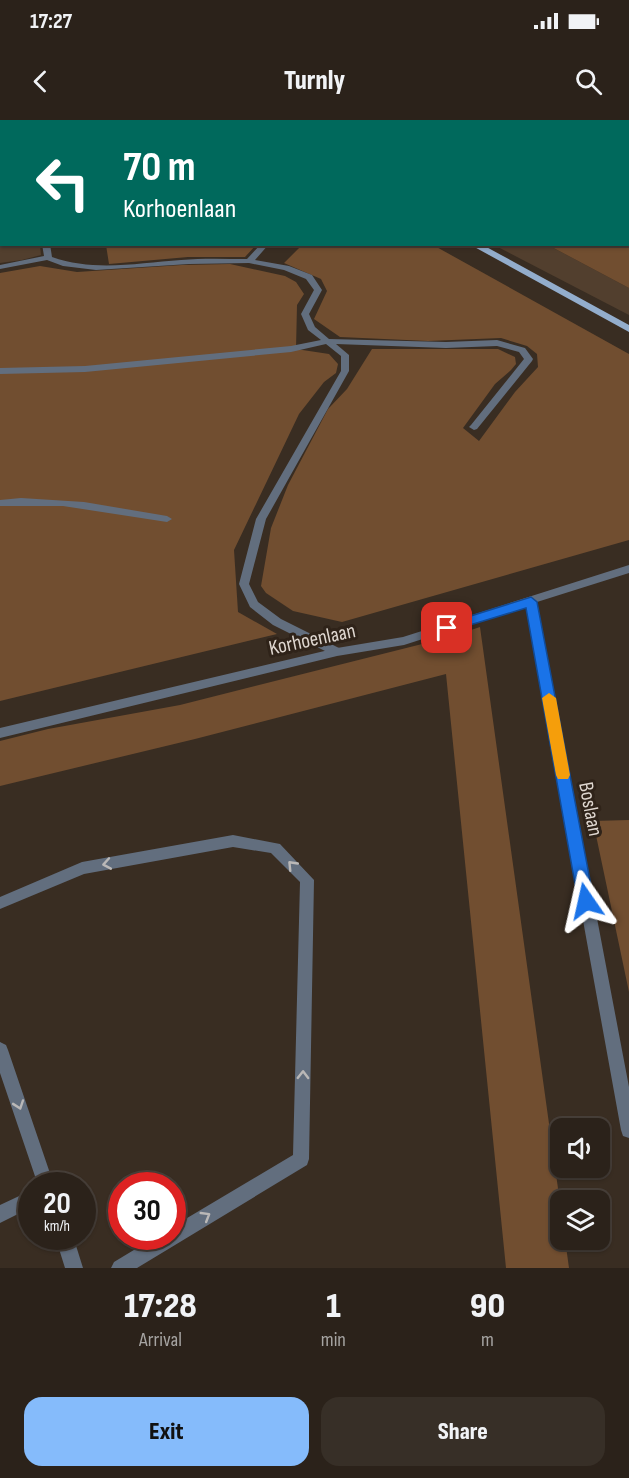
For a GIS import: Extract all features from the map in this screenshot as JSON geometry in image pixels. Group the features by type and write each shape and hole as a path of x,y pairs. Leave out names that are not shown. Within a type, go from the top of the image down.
{"main road":[{"path":"477,246 629,329"}],"street":[{"path":"46,246 48,258"},
{"path":"249,261 264,246"},
{"path":"0,267 48,258 60,263 88,268 195,261 249,261 286,268 309,277 318,290 305,314 311,328 345,355 345,371 261,519 244,584 254,604 277,622 337,652"},
{"path":"0,371 85,369 291,349 328,341 446,345 497,343 522,350 529,359 474,427"},
{"path":"0,503 39,501 167,519"},
{"name":"Korhoenlaan","path":"0,734 337,652 405,641 629,569"},
{"name":"Boslaan","path":"531,602 629,1130"},
{"path":"0,903 82,868 233,841 275,848 307,880 301,1159 120,1268"},
{"path":"0,1050 42,1172"},
{"path":"0,1215 18,1205"},
{"path":"68,1250 74,1268"}],"shaded area":[{"path":"0,246 40,246 41,255 0,263"},
{"path":"106,246 255,246 245,257 188,257 109,264"},
{"path":"301,246 435,246 629,354 629,540 342,622 293,611 266,593 261,586 271,528 288,485 328,409 347,389 372,349 498,349 515,357 516,364 495,384 463,428 479,441 515,392 538,367 537,354 527,346 501,338 428,341 340,337 314,319 327,291 321,279 284,263"},
{"path":"496,246 550,246 629,288 629,315"},
{"path":"550,246 629,246 629,288"},
{"path":"230,264 285,276 296,282 304,294 297,305 296,349 329,354 338,364 336,373 324,382 299,414 234,550 238,612 277,634 0,701 0,273 40,266 77,272"},
{"path":"480,627 550,1131 550,1178 557,1178 558,1190 550,1190 550,1250 567,1250 569,1268 506,1268 446,674 195,739 0,786 0,741 48,729 180,705 450,637"},
{"path":"629,820 629,992 593,821"}],"slow traffic":[{"path":"549,698 563,775"}],"route":[{"path":"447,628 531,602 586,901"}]}
